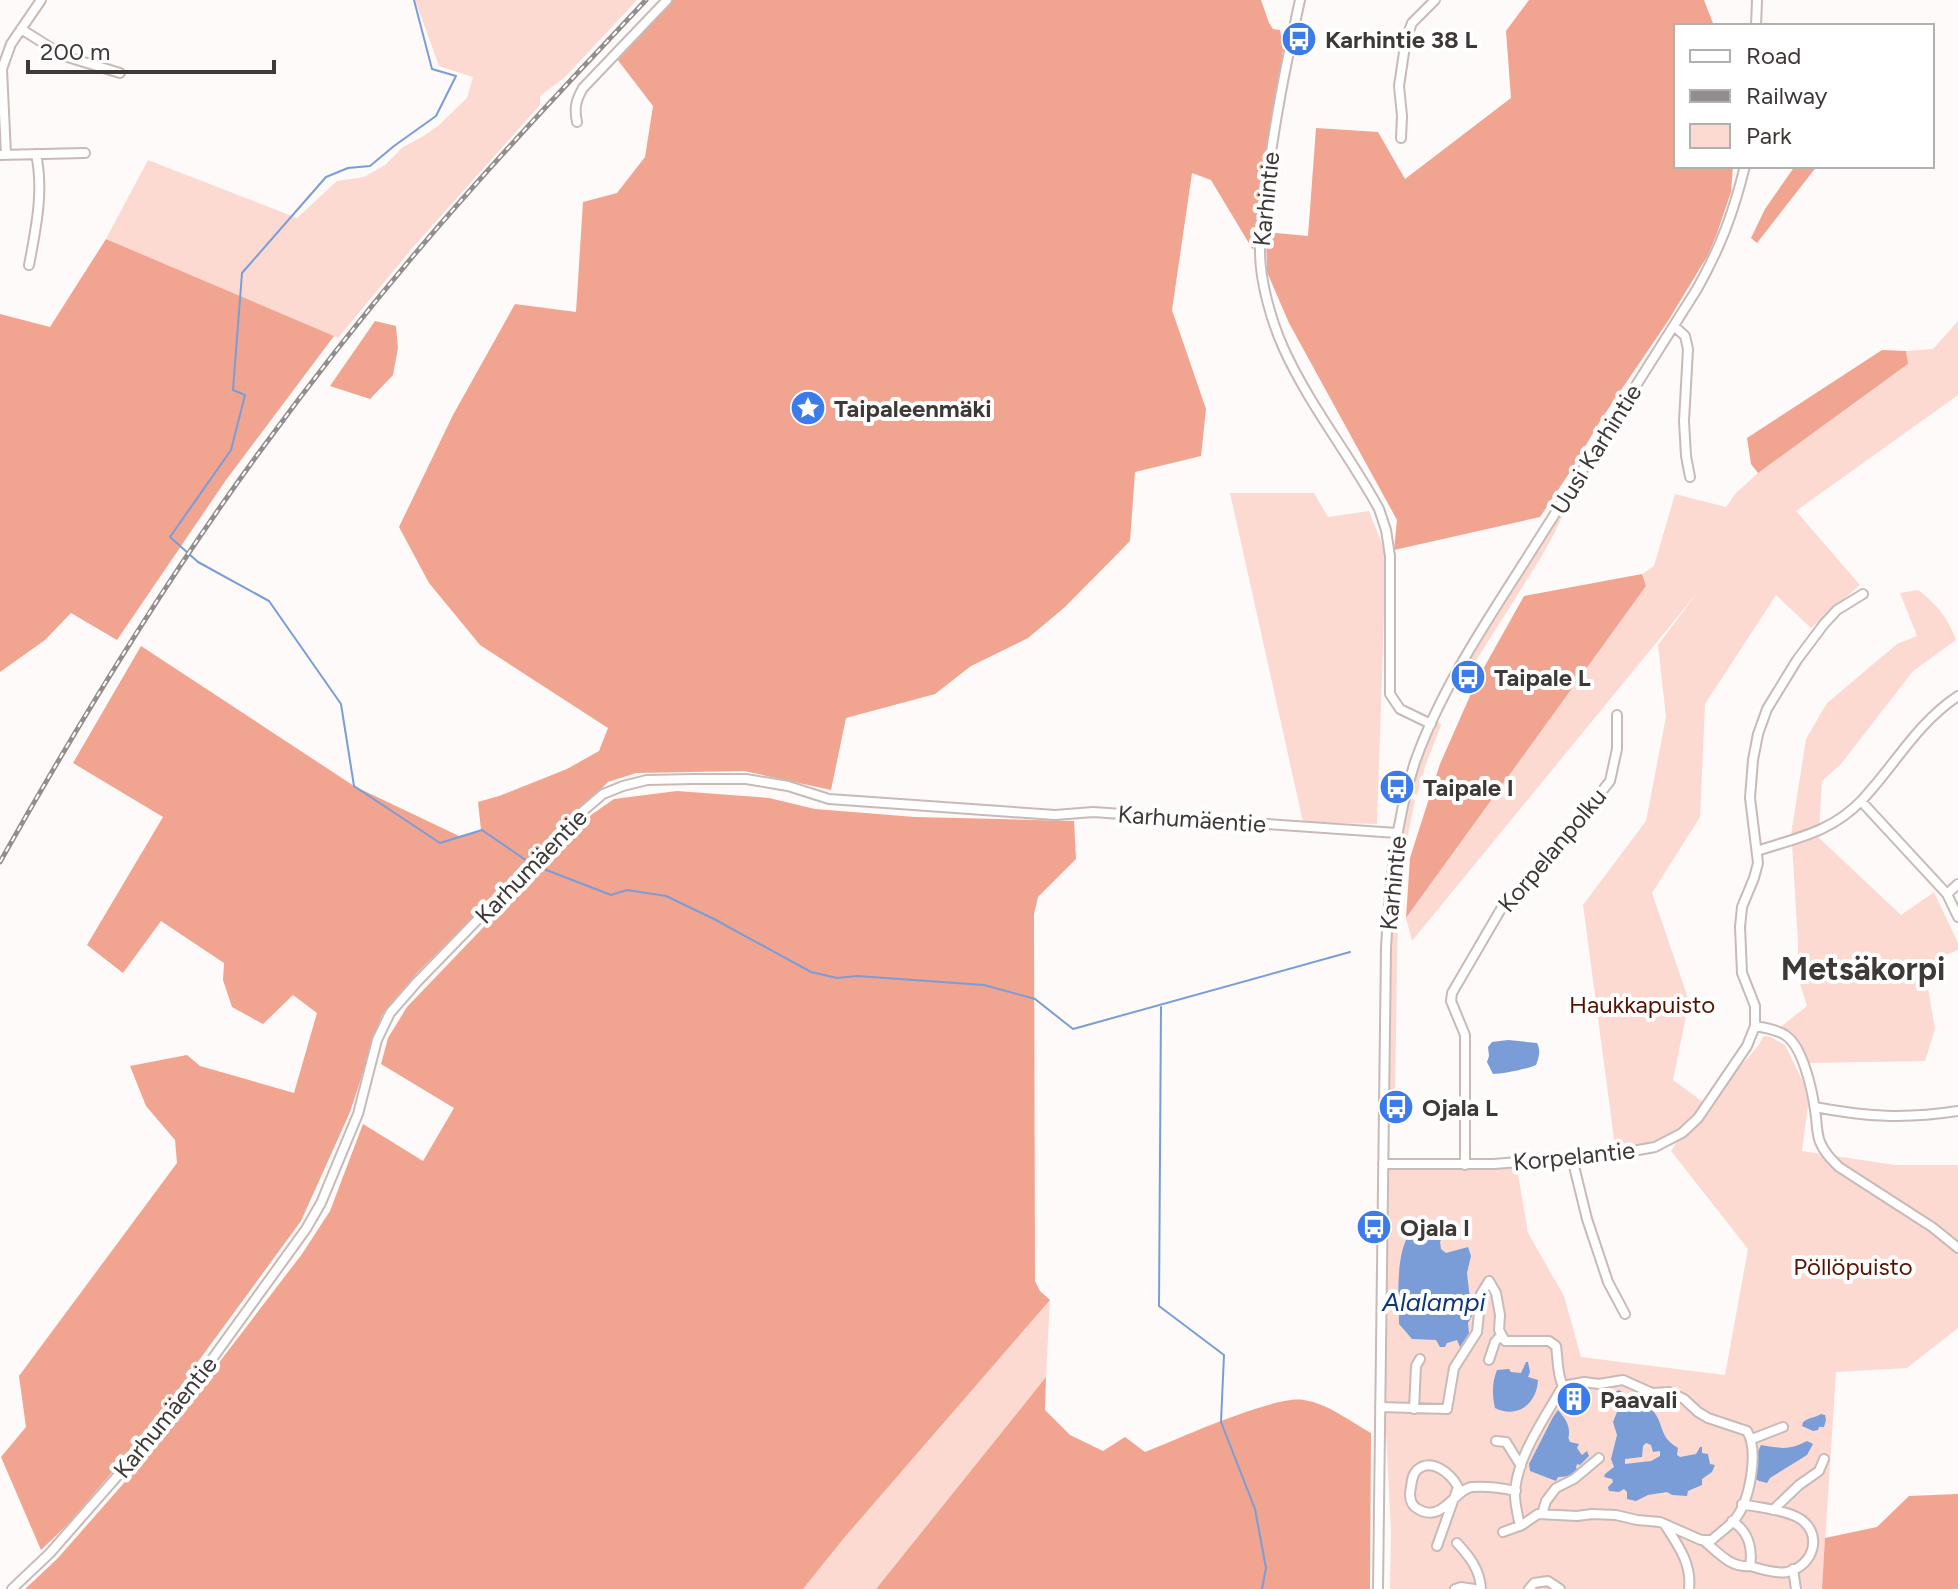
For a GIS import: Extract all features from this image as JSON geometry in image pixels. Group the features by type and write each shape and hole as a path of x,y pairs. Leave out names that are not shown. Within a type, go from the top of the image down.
{"street":[{"path":"41,0 4,49 3,155 85,153"},
{"path":"577,122 576,101 583,88 667,0"},
{"name":"Karhintie","path":"1300,0 1279,98 1264,204 1260,253 1268,306 1283,346 1310,399 1379,509 1390,556 1390,694 1400,709 1431,724 1415,763 1397,833 1386,947 1378,1589"},
{"path":"1401,138 1399,86 1406,39 1412,23 1435,0"},
{"path":"1756,24 1757,0"},
{"path":"21,29 64,56 120,73"},
{"path":"29,265 38,218 36,154"},
{"name":"Uusi Karhintie","path":"1431,724 1449,686 1503,596 1697,289 1723,240 1745,168"},
{"path":"1674,326 1685,336 1688,349 1684,410 1690,477"},
{"path":"1863,594 1840,608 1824,624 1780,685 1758,734 1750,798 1758,863 1742,907 1742,973 1755,1006 1755,1026 1785,1035 1803,1061 1815,1107 1818,1139 1829,1157 1839,1167 1932,1227 1958,1248"},
{"path":"1757,851 1819,832 1849,812 1911,738 1958,696"},
{"name":"Korpelanpolku","path":"1465,1165 1465,1035 1451,1001 1452,993 1508,897 1531,881 1610,781 1617,749 1617,715"},
{"name":"Karhumäentie","path":"12,1589 50,1553 176,1409 306,1229 321,1203 358,1114 377,1040 390,1013 583,811 603,794 647,780 746,779 788,786 829,799 1055,815 1093,812 1397,833"},
{"path":"1861,801 1947,894 1958,917"},
{"path":"1947,894 1958,884"},
{"name":"Korpelantie","path":"1383,1164 1465,1165 1616,1154 1655,1147 1682,1133 1698,1118 1747,1046 1755,1026"},
{"path":"1815,1107 1892,1117 1958,1111"},
{"path":"1572,1158 1587,1219 1608,1282 1625,1314"},
{"path":"1380,1407 1447,1409 1454,1368 1477,1332 1481,1294 1489,1281 1496,1293 1499,1330 1505,1341 1549,1341 1556,1346 1559,1378 1563,1386"},
{"path":"1489,1360 1501,1335"},
{"path":"1414,1409 1416,1366 1420,1359"},
{"path":"1520,1526 1516,1491 1521,1466 1563,1386 1623,1380 1652,1393 1669,1392 1684,1399 1708,1418 1747,1431 1752,1439 1751,1482 1736,1518 1712,1540 1703,1540"},
{"path":"1752,1439 1783,1427"},
{"path":"1496,1441 1506,1442 1521,1466"},
{"path":"1542,1514 1546,1501 1556,1488 1574,1479 1599,1458"},
{"path":"1773,1510 1819,1471 1824,1459"},
{"path":"1437,1546 1454,1501 1458,1487 1452,1477 1440,1468 1421,1467 1413,1474 1411,1503 1416,1509 1427,1513 1441,1510 1454,1501 1465,1489 1516,1491"},
{"path":"1503,1532 1520,1526 1538,1514 1616,1515 1665,1524 1703,1540 1739,1567 1786,1572 1809,1558 1815,1540 1810,1527 1797,1517 1742,1504"},
{"path":"1732,1521 1740,1526 1750,1543 1750,1566"},
{"path":"1665,1524 1687,1562 1689,1589"},
{"path":"1457,1543 1480,1576 1481,1589"},
{"path":"1793,1569 1796,1589"},
{"path":"1529,1589 1534,1583 1548,1581 1560,1589"},
{"path":"1455,1589 1474,1589"}],"green space":[{"path":"415,0 637,0 565,77 540,96 540,105 414,246 338,338 106,239 148,160 297,218 337,181 364,177 385,165 403,147 438,126 467,98 473,77 439,66"},
{"path":"1958,321 1958,395 1796,511 1860,585 1811,628 1776,595 1705,704 1700,817 1652,893 1689,1001 1673,1080 1707,1105 1764,1036 1771,1037 1785,1045 1804,1084 1808,1105 1802,1151 1895,1165 1958,1165 1958,1328 1907,1368 1836,1372 1822,1589 1390,1589 1391,1532 1380,1313 1381,1166 1516,1162 1528,1233 1564,1296 1581,1357 1725,1375 1748,1249 1671,1151 1681,1135 1655,1147 1616,1154 1583,905 1646,821 1666,717 1658,645 1697,593 1412,941 1406,918 1646,586 1642,574 1654,566 1675,494 1726,507 1758,473 1907,365 1906,351 1933,349"},
{"path":"1230,493 1314,493 1328,517 1369,511 1386,554 1377,824 1303,822"},
{"path":"1570,499 1540,559 1470,670 1467,669 1472,654"},
{"path":"1918,590 1941,612 1956,640 1913,671 1841,764 1822,781 1819,832 1791,835 1806,739 1827,703 1897,644 1917,636 1900,593"},
{"path":"1436,722 1441,725 1417,795 1410,792"},
{"path":"1409,798 1415,800 1398,906 1395,1100 1391,1101 1388,1079 1393,903"},
{"path":"1817,836 1901,915 1934,892 1958,943 1958,950 1924,964 1935,1029 1925,1061 1807,1063 1778,1029 1807,1006 1798,977 1792,844"},
{"path":"1050,1300 1046,1377 876,1589 803,1589 844,1538"}],"shaded area":[{"path":"668,0 1261,0 1269,23 1273,29 1280,30 1283,50 1253,250 1211,180 1192,173 1172,310 1206,409 1201,456 1135,472 1130,541 1065,607 1028,638 971,666 935,694 846,718 831,790 744,771 636,773 608,782 417,973 382,1015 350,1112 301,1221 172,1402 68,1524 41,1550 1,1457 26,1427 19,1376 177,1163 175,1140 146,1106 130,1066 187,1055 200,1066 294,1093 317,1013 293,995 263,1024 232,1007 223,980 224,963 161,921 123,973 87,945 163,817 73,763 141,646 354,786 459,836 481,830 478,802 567,769 599,751 608,728 480,645 429,583 399,527 453,415 515,304 576,312 583,202 617,193 645,157 653,106 617,59"},
{"path":"1529,0 1704,0 1713,24 1674,24 1674,168 1733,168 1731,192 1708,255 1540,517 1394,550 1397,520 1289,323 1267,272 1266,232 1308,236 1316,128 1378,132 1405,179 1511,98 1506,31"},
{"path":"1794,168 1815,168 1757,243 1751,238 1765,209"},
{"path":"106,239 334,336 226,480 117,640 71,613 45,640 0,672 0,314 50,327"},
{"path":"375,321 396,326 398,348 393,375 370,399 330,386"},
{"path":"1882,350 1906,351 1908,364 1758,473 1751,464 1747,438"},
{"path":"1642,574 1646,586 1406,918 1410,858 1440,764 1477,680 1524,596"},
{"path":"677,791 769,798 815,809 915,817 1074,821 1076,859 1038,897 1034,914 1035,1281 1050,1300 803,1589 25,1589 57,1559 146,1458 302,1254 330,1211 363,1124 423,1161 454,1108 381,1064 388,1038 407,1007 591,815 614,799"},
{"path":"1046,1377 1045,1410 1070,1435 1103,1451 1125,1437 1145,1452 1249,1411 1290,1400 1322,1405 1371,1433 1370,1589 876,1589"},
{"path":"1958,1494 1958,1589 1822,1589 1825,1538 1877,1527 1909,1496"}],"water":[{"path":"1492,1042 1537,1043 1539,1054 1536,1065 1493,1074 1487,1062 1488,1047"},
{"name":"Alalampi","path":"1445,1222 1459,1235 1442,1237 1441,1249 1446,1253 1468,1247 1471,1256 1467,1273 1473,1314 1468,1323 1469,1333 1460,1347 1457,1340 1440,1347 1436,1340 1412,1339 1399,1324 1399,1270 1405,1243 1419,1226"},
{"path":"1526,1362 1530,1372 1528,1377 1538,1380 1530,1402 1511,1412 1495,1408 1493,1389 1497,1370 1509,1369 1521,1373"},
{"path":"1619,1390 1649,1407 1657,1416 1664,1435 1678,1448 1677,1455 1680,1457 1696,1454 1702,1447 1702,1453 1708,1454 1710,1464 1715,1465 1712,1472 1702,1479 1702,1485 1688,1491 1687,1496 1667,1492 1648,1495 1636,1501 1627,1499 1624,1489 1609,1491 1612,1479 1604,1477 1614,1467 1611,1459 1617,1435 1613,1422 1617,1412 1615,1392","holes":["1646,1443 1651,1445 1653,1452 1660,1451 1660,1456 1651,1461 1625,1464 1625,1459 1642,1457"]},
{"path":"1558,1410 1567,1423 1570,1442 1579,1444 1577,1448 1582,1455 1587,1451 1589,1456 1580,1465 1577,1464 1578,1470 1573,1476 1558,1477 1556,1481 1530,1471 1529,1464"},
{"path":"1825,1415 1824,1427 1813,1431 1802,1426 1805,1420"},
{"path":"1807,1441 1813,1444 1807,1455 1767,1483 1756,1479 1761,1445 1779,1448"}],"waterway":[{"path":"414,0 432,69 456,76 436,116 370,166 348,168 326,177 242,273 233,390 245,395 231,450 170,537 198,562 269,601 341,704 354,786 440,843 482,830 530,863"},
{"path":"536,866 611,895 627,890 666,896 811,972 837,978 857,976 984,985 1035,999 1073,1029 1350,952"},
{"path":"1161,1007 1159,1306 1224,1355 1221,1422 1255,1509 1266,1568 1262,1589"}],"railway":[{"path":"0,862 60,757 155,603 283,421 438,226 646,0"}],"place":[{"name":"Karhintie 38 L","path":"1299,39"},
{"name":"Taipaleenmäki","path":"808,408"},
{"name":"Taipale L","path":"1468,677"},
{"name":"Taipale I","path":"1397,787"},
{"name":"Ojala L","path":"1396,1107"},
{"name":"Ojala I","path":"1374,1227"},
{"name":"Paavali","path":"1574,1399"}],"district":[{"name":"Metsäkorpi","path":"1863,969"}],"park label":[{"name":"Haukkapuisto","path":"1642,1004"},
{"name":"Pöllöpuisto","path":"1853,1266"}]}
